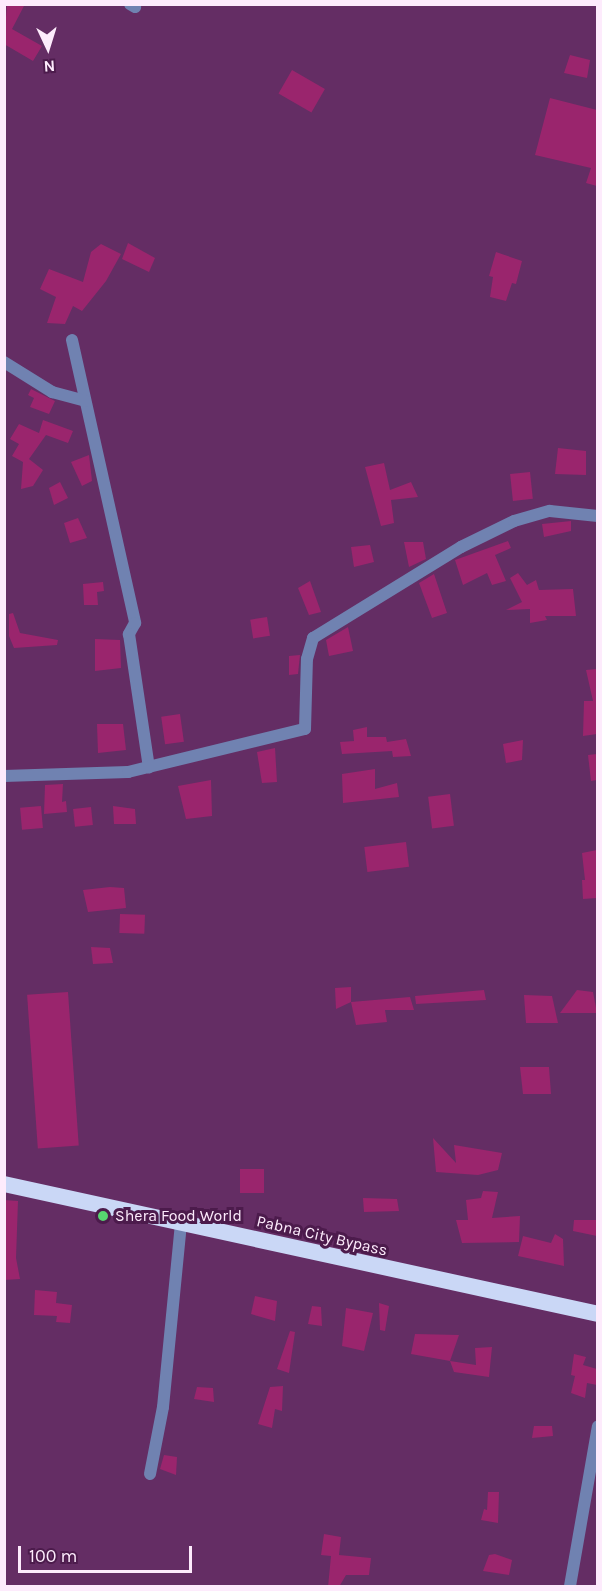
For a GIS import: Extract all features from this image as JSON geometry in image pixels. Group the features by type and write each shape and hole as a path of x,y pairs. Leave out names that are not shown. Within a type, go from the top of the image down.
{"highway":[{"name":"Pabna City Bypass","path":"4,1184 597,1314"}],"street":[{"path":"72,340 135,623 129,634 149,768"},
{"path":"4,362 52,392 85,401"},
{"path":"4,776 95,775 149,768 305,729 307,659 313,638 461,547 514,521 550,511 597,516"},
{"path":"150,1474 163,1407 181,1223"},
{"path":"570,1587 597,1426"}],"shaded area":[{"path":"5,5 597,5 597,1586 5,1586"}],"building":[{"path":"7,4 25,4 12,29 42,46 33,61 4,44"},
{"path":"570,55 590,60 587,78 564,73"},
{"path":"292,70 325,89 311,112 278,93"},
{"path":"550,98 597,110 597,186 586,183 591,168 535,155"},
{"path":"128,243 155,258 149,272 122,259"},
{"path":"101,244 121,254 106,281 82,311 73,306 65,324 47,323 56,297 40,289 49,269 83,282 91,252"},
{"path":"496,252 522,261 516,284 512,283 506,301 490,297 493,277 489,276"},
{"path":"31,389 55,401 49,414 30,407 34,398 28,395"},
{"path":"43,420 73,431 68,443 46,435 29,459 43,470 33,486 21,489 23,462 12,456 19,444 10,439 19,424 39,433"},
{"path":"558,448 586,451 586,475 555,474"},
{"path":"89,455 92,481 82,486 71,462"},
{"path":"384,463 390,490 411,482 418,497 391,500 394,523 381,526 365,467"},
{"path":"530,472 533,499 513,501 510,474"},
{"path":"60,482 68,498 54,505 49,488"},
{"path":"78,518 87,538 70,543 64,523"},
{"path":"571,521 571,531 544,537 542,524"},
{"path":"508,541 511,548 495,555 506,581 492,585 487,573 463,585 455,560"},
{"path":"404,542 423,542 426,559 409,567"},
{"path":"370,545 374,562 354,567 351,547"},
{"path":"518,573 527,585 536,580 539,590 573,589 576,616 545,616 547,620 530,623 530,609 506,610 522,602 510,578"},
{"path":"434,574 447,613 432,618 419,583"},
{"path":"310,581 321,612 309,615 298,588"},
{"path":"103,582 104,591 97,592 98,605 84,605 83,584"},
{"path":"13,613 20,633 58,640 57,645 14,648 9,636 9,614"},
{"path":"267,617 270,636 253,638 250,620"},
{"path":"348,627 353,651 329,656 326,640"},
{"path":"95,639 120,640 121,668 95,671"},
{"path":"300,655 298,674 289,675 289,656"},
{"path":"597,669 597,734 583,736 584,701 593,701 586,670"},
{"path":"180,714 184,742 165,744 161,717"},
{"path":"97,724 123,724 126,750 98,753"},
{"path":"367,727 367,737 386,737 387,742 406,739 411,756 393,757 392,751 342,754 340,742 354,741 353,730"},
{"path":"523,740 522,760 506,763 503,744"},
{"path":"275,748 277,782 262,783 257,752"},
{"path":"597,754 597,780 591,781 588,755"},
{"path":"375,769 375,789 397,783 399,797 343,803 342,774"},
{"path":"211,780 212,816 186,819 178,786"},
{"path":"63,784 62,802 66,801 67,812 44,814 45,785"},
{"path":"450,794 454,826 432,828 428,797"},
{"path":"41,806 43,828 22,830 20,808"},
{"path":"113,806 135,809 136,824 114,824"},
{"path":"91,807 93,825 75,827 73,809"},
{"path":"406,842 409,867 367,872 364,847"},
{"path":"597,850 597,898 583,899 582,880 585,880 582,853"},
{"path":"124,888 126,908 88,912 83,890"},
{"path":"120,914 145,915 144,934 119,933"},
{"path":"91,947 110,948 113,963 93,964"},
{"path":"351,987 351,1002 336,1009 335,988"},
{"path":"484,990 486,1000 416,1004 415,996"},
{"path":"577,990 593,992 597,1013 560,1013"},
{"path":"68,992 79,1146 38,1148 27,995"},
{"path":"524,995 552,996 558,1023 526,1023"},
{"path":"410,997 414,1010 385,1010 387,1022 356,1025 351,1002"},
{"path":"520,1067 549,1067 551,1094 523,1094"},
{"path":"433,1138 456,1163 454,1145 502,1153 498,1170 478,1175 436,1172"},
{"path":"240,1169 264,1169 264,1193 240,1193"},
{"path":"483,1191 498,1192 492,1218 520,1216 519,1242 462,1243 456,1220 468,1220 466,1200 481,1198"},
{"path":"363,1198 397,1199 399,1211 364,1212"},
{"path":"4,1200 18,1201 16,1258 20,1279 4,1280"},
{"path":"574,1220 597,1220 597,1236 573,1231"},
{"path":"555,1234 563,1239 564,1266 518,1256 523,1236 551,1243"},
{"path":"35,1290 57,1292 56,1303 72,1305 70,1323 56,1322 57,1316 34,1315"},
{"path":"255,1296 277,1301 275,1321 251,1314"},
{"path":"379,1303 389,1306 385,1331 380,1330"},
{"path":"312,1306 321,1307 322,1326 308,1324"},
{"path":"346,1308 373,1313 364,1351 342,1346"},
{"path":"290,1331 295,1332 289,1373 277,1369"},
{"path":"415,1334 459,1335 450,1361 411,1354"},
{"path":"492,1347 489,1377 454,1372 450,1361 476,1365 475,1348"},
{"path":"574,1354 586,1357 583,1365 597,1369 597,1385 587,1383 585,1398 571,1393 575,1376 571,1375"},
{"path":"283,1386 282,1411 275,1409 272,1428 258,1424 270,1387"},
{"path":"197,1387 213,1388 214,1402 194,1399"},
{"path":"534,1426 552,1426 553,1436 532,1438"},
{"path":"164,1455 177,1457 176,1475 160,1469"},
{"path":"488,1492 499,1492 498,1523 481,1520 484,1509 487,1510"},
{"path":"324,1534 341,1537 339,1555 371,1558 369,1575 346,1575 339,1587 328,1587 331,1556 321,1555"},
{"path":"495,1554 512,1560 509,1575 483,1571 489,1555"}],"place":[{"name":"Shera Food World","path":"103,1216"}]}
